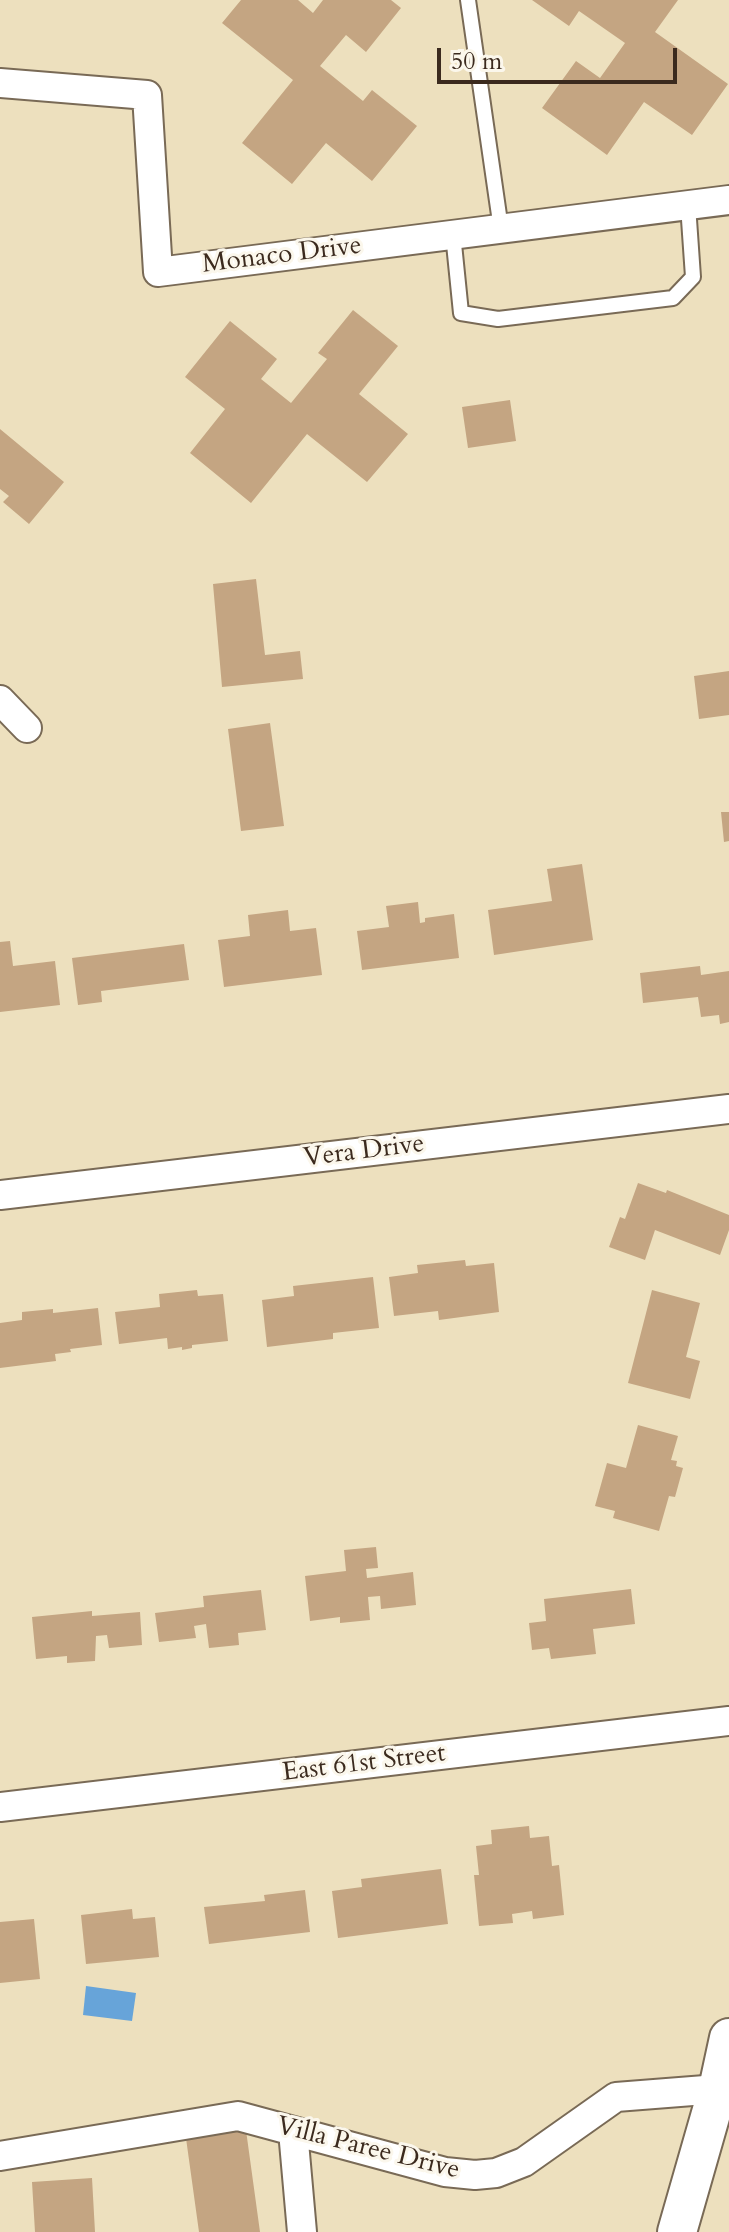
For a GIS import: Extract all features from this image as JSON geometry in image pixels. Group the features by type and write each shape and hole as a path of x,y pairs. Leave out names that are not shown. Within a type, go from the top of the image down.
{"main road":[{"path":"677,2232 719,2107 729,2038"}],"street":[{"name":"Monaco Drive","path":"0,83 147,95 158,272 729,200"},
{"path":"0,700 27,728"},
{"name":"Vera Drive","path":"0,1195 729,1109"},
{"name":"East 61st Street","path":"0,1807 729,1721"},
{"name":"Villa Paree Drive","path":"0,2156 238,2116 445,2172 475,2175 496,2173 524,2162 616,2097 719,2107"},
{"path":"293,2131 302,2232"}],"lane":[{"path":"468,0 501,229"},
{"path":"453,234 461,313 498,319 673,298 693,277 688,205"}],"water":[{"path":"86,1986 136,1993 132,2021 83,2015"}],"building":[{"path":"241,0 298,0 313,13 323,0 391,0 401,8 366,52 346,35 320,66 363,101 372,90 417,126 372,181 326,143 292,184 242,143 293,80 222,23"},
{"path":"532,0 678,0 655,32 728,84 692,135 644,102 607,155 542,108 576,61 600,78 625,43 579,11 569,26"},
{"path":"353,310 398,346 359,394 408,434 367,482 307,434 251,503 190,453 225,409 185,377 230,321 277,359 261,379 291,403 327,359 318,353"},
{"path":"510,400 516,441 468,448 462,407"},
{"path":"0,429 64,482 29,524 3,502 9,496 0,489"},
{"path":"256,579 265,655 300,651 303,679 222,687 213,584"},
{"path":"729,671 729,715 699,719 694,676"},
{"path":"270,723 284,826 241,831 228,729"},
{"path":"721,812 729,812 729,841 724,842"},
{"path":"582,864 593,940 494,955 488,910 552,901 547,869"},
{"path":"418,902 420,923 425,922 425,918 454,914 459,958 362,970 357,931 389,927 386,906"},
{"path":"288,910 290,931 316,928 322,975 224,987 218,940 250,936 248,915"},
{"path":"10,941 13,966 55,961 60,1005 0,1012 0,942"},
{"path":"184,944 189,980 101,991 102,1002 78,1005 72,958"},
{"path":"700,966 701,975 729,971 729,1022 720,1024 719,1015 701,1017 698,997 643,1003 640,973"},
{"path":"638,1183 666,1193 667,1190 729,1215 729,1230 720,1255 655,1230 645,1260 609,1247 620,1217 625,1219"},
{"path":"465,1260 466,1266 494,1263 499,1312 439,1320 438,1311 394,1316 389,1277 418,1273 417,1265"},
{"path":"373,1277 379,1328 333,1333 333,1339 267,1347 262,1300 294,1296 293,1286"},
{"path":"197,1290 198,1296 223,1294 228,1341 192,1345 192,1348 182,1350 182,1347 168,1349 167,1338 119,1344 115,1312 160,1307 159,1294"},
{"path":"652,1290 700,1303 686,1357 700,1361 690,1399 628,1383"},
{"path":"98,1308 102,1345 55,1354 56,1361 0,1368 0,1323 22,1320 22,1312 53,1309 53,1313"},
{"path":"638,1425 678,1436 671,1460 677,1461 676,1466 683,1468 675,1497 669,1496 659,1531 613,1518 615,1511 595,1506 607,1463 626,1468"},
{"path":"376,1547 378,1568 366,1569 367,1578 413,1572 416,1605 381,1609 380,1596 368,1597 370,1620 340,1623 340,1617 310,1621 305,1576 346,1571 344,1550"},
{"path":"631,1589 635,1624 593,1629 596,1654 551,1659 549,1648 532,1650 529,1623 546,1621 544,1599"},
{"path":"261,1590 266,1630 238,1633 239,1645 209,1648 206,1624 194,1626 196,1638 159,1642 155,1613 204,1607 203,1596"},
{"path":"92,1611 92,1616 140,1612 142,1645 109,1648 107,1635 96,1636 95,1661 67,1663 67,1656 36,1659 32,1617"},
{"path":"529,1826 530,1838 549,1836 552,1866 559,1865 564,1915 533,1919 532,1911 512,1914 513,1923 479,1926 474,1875 479,1875 476,1846 492,1844 491,1830"},
{"path":"441,1869 448,1924 338,1938 332,1891 362,1887 361,1879"},
{"path":"305,1890 310,1932 209,1944 204,1907 265,1901 264,1895"},
{"path":"132,1909 133,1919 155,1917 159,1957 86,1964 81,1915"},
{"path":"34,1919 40,1979 0,1983 0,1922"},
{"path":"245,2123 260,2232 199,2232 185,2131"},
{"path":"92,2178 95,2232 35,2232 32,2182"}]}
